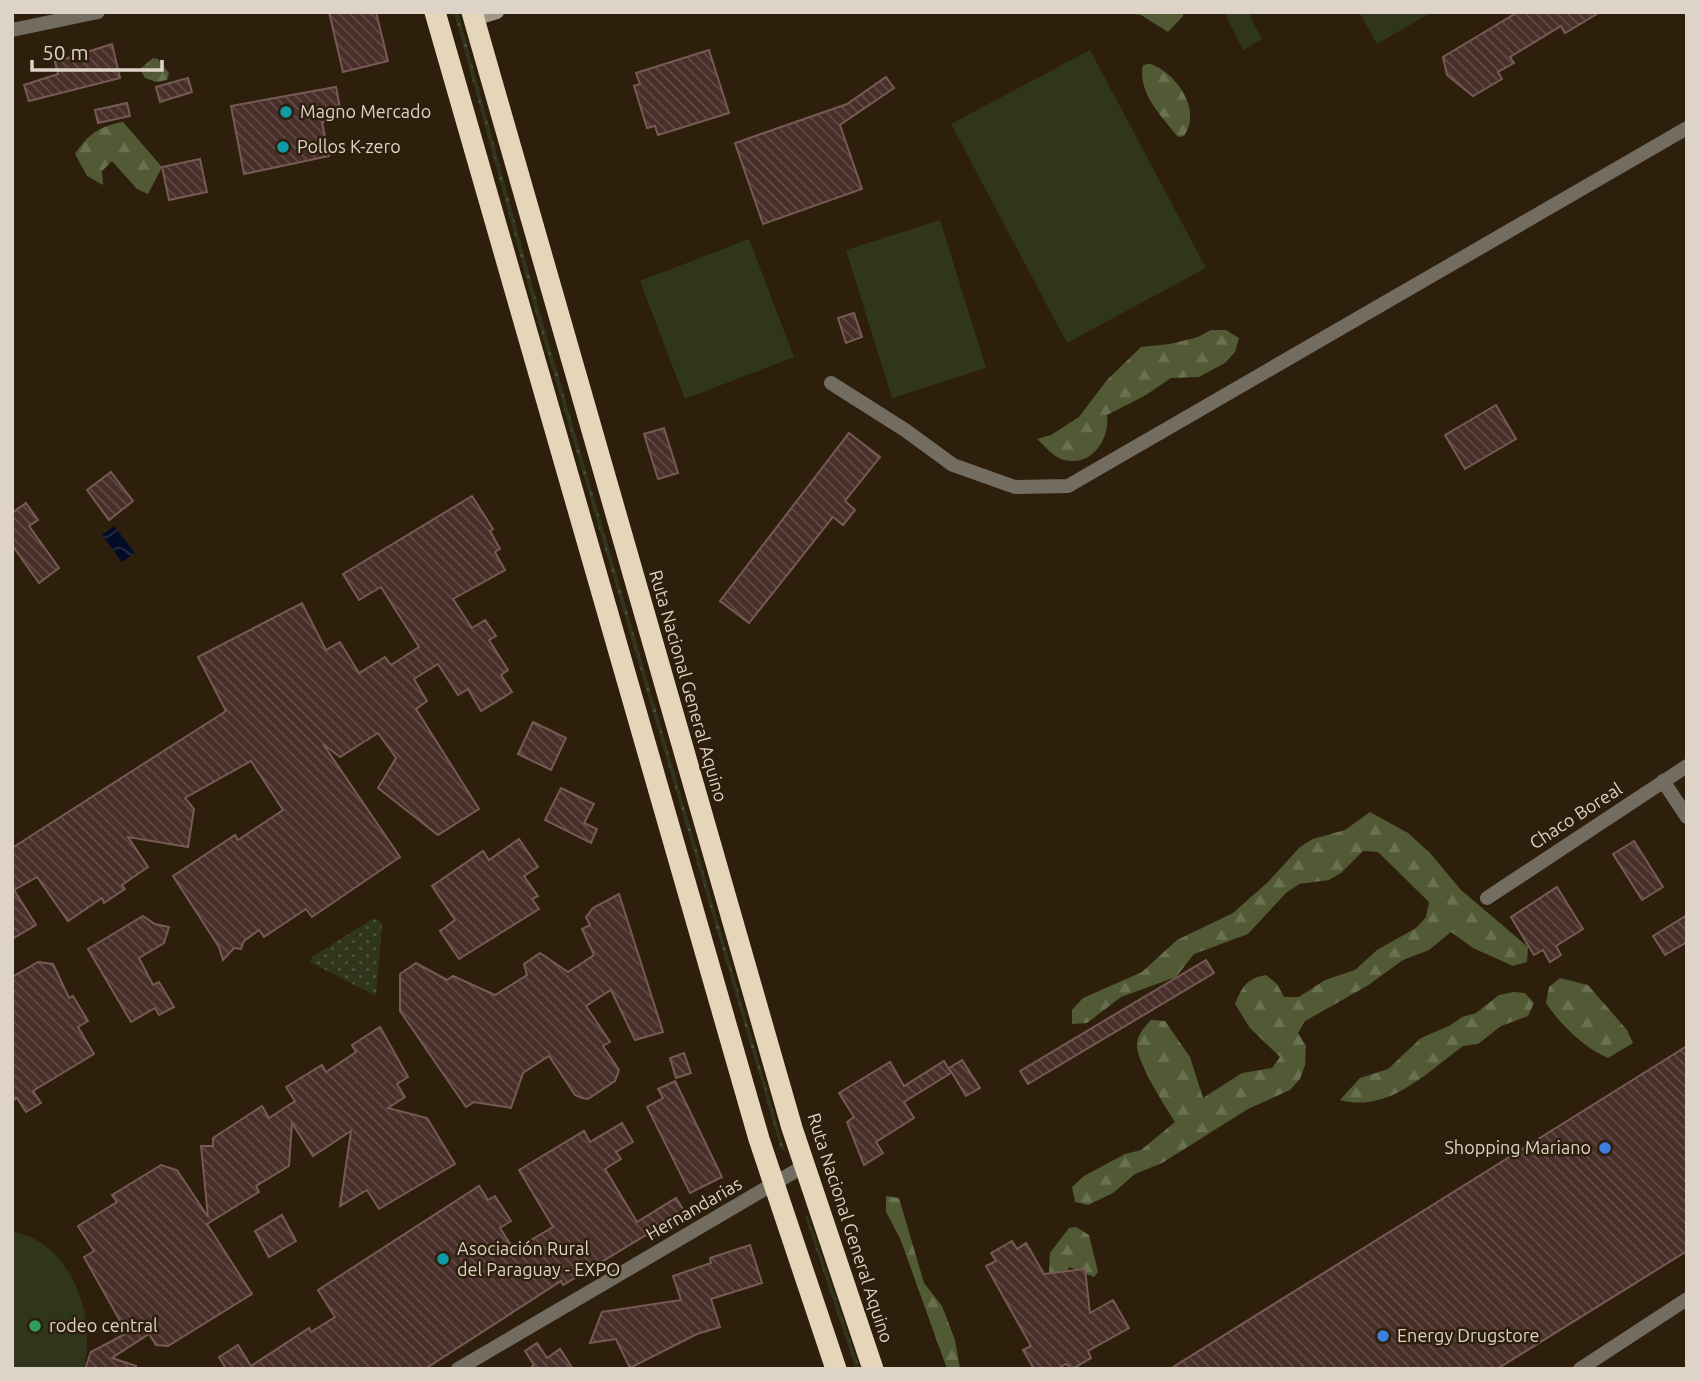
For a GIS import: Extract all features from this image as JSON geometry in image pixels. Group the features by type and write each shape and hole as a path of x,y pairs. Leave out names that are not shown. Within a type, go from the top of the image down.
{"highway":[{"path":"435,12 774,1185 836,1369"},
{"name":"Ruta Nacional General Aquino","path":"473,16 804,1166 873,1369"}],"street":[{"path":"12,30 98,12"},
{"path":"473,16 497,12"},
{"path":"831,383 905,430 953,465 1015,487 1068,486 1687,128"},
{"name":"Chaco Boreal","path":"1487,898 1687,765"},
{"path":"1663,782 1687,817"},
{"name":"Hernandarias","path":"458,1369 804,1166"},
{"path":"1580,1369 1687,1299"}],"green space":[{"path":"454,12 458,12 538,306 785,1151 781,1149 534,307"},
{"path":"1123,12 1183,12 1183,16 1168,32 1141,15"},
{"path":"1224,12 1248,12 1262,39 1243,50"},
{"path":"1359,12 1432,12 1377,44"},
{"path":"1090,50 1206,268 1067,343 951,124"},
{"path":"153,58 158,59 169,73 167,80 156,82 145,78 140,69"},
{"path":"1150,64 1169,75 1184,94 1190,115 1184,136 1178,137 1158,113 1147,94 1142,75 1143,65"},
{"path":"123,122 162,167 148,194 137,189 112,161 102,171 103,185 87,176 75,154 95,132"},
{"path":"940,220 986,368 892,398 846,250"},
{"path":"749,239 794,357 685,399 640,281"},
{"path":"1211,330 1226,330 1239,338 1235,352 1225,363 1199,377 1171,378 1146,395 1107,415 1102,442 1091,455 1074,461 1060,459 1037,439 1051,435 1079,417 1107,380 1141,347 1170,344 1198,337"},
{"path":"1370,812 1408,833 1430,853 1461,890 1528,947 1527,962 1513,966 1473,948 1451,932 1429,950 1403,960 1367,986 1305,1021 1298,1033 1306,1046 1305,1065 1300,1079 1290,1090 1248,1109 1162,1163 1135,1174 1113,1193 1088,1205 1075,1202 1072,1187 1084,1176 1125,1154 1141,1150 1175,1122 1151,1083 1138,1051 1139,1036 1151,1020 1165,1021 1190,1057 1203,1098 1242,1073 1272,1068 1280,1057 1250,1028 1235,1004 1250,981 1266,975 1277,984 1284,997 1299,997 1325,980 1355,970 1377,950 1416,928 1426,917 1429,902 1378,852 1363,851 1341,873 1329,880 1299,884 1286,893 1248,934 1194,954 1176,977 1121,997 1087,1023 1072,1024 1072,1010 1083,998 1142,972 1177,940 1233,913 1268,882 1300,847 1313,839 1345,830"},
{"path":"378,919 382,925 376,996 310,962 312,957 371,920"},
{"path":"1560,978 1588,985 1627,1030 1633,1043 1608,1058 1573,1035 1546,1003 1549,987"},
{"path":"1525,993 1534,1003 1528,1016 1501,1026 1478,1044 1463,1046 1421,1078 1391,1096 1358,1103 1340,1100 1360,1078 1388,1069 1421,1038 1462,1017 1476,1013 1499,995"},
{"path":"886,1196 899,1198 924,1283 942,1306 955,1340 960,1369 947,1369 900,1238 886,1212"},
{"path":"805,1216 808,1216 860,1369 856,1369"},
{"path":"1076,1227 1089,1235 1098,1272 1094,1277 1069,1267 1067,1274 1049,1276 1050,1253 1069,1228"},
{"path":"12,1231 35,1239 52,1251 73,1281 85,1316 87,1335 83,1369 12,1369"}],"water":[{"path":"114,526 135,553 122,562 102,535"}],"building":[{"path":"329,12 376,12 388,61 343,72"},
{"path":"1518,12 1600,12 1565,33 1561,26 1510,57 1514,63 1498,72 1502,79 1473,96 1447,75 1443,57"},
{"path":"112,44 120,78 29,101 24,85 58,74 55,62"},
{"path":"709,50 729,113 658,135 655,126 647,128 634,86 640,84 636,73"},
{"path":"886,77 894,88 840,125 862,189 763,224 735,143 847,104"},
{"path":"188,78 192,92 160,102 156,87"},
{"path":"336,87 342,118 322,122 329,156 244,174 231,106"},
{"path":"127,103 130,116 98,123 95,110"},
{"path":"200,159 207,192 169,200 162,167"},
{"path":"854,313 862,337 846,343 838,318"},
{"path":"1496,405 1516,439 1465,469 1445,435"},
{"path":"664,428 678,473 658,479 644,434"},
{"path":"849,433 880,457 845,501 855,510 843,525 833,517 749,623 720,601"},
{"path":"111,472 133,501 109,520 87,490"},
{"path":"472,496 493,529 490,531 500,549 495,552 505,570 453,599 472,628 485,620 496,636 489,640 508,670 501,675 512,692 481,711 468,689 458,695 438,664 414,679 427,701 416,709 479,809 438,835 378,788 396,758 378,733 340,757 323,744 400,857 312,917 306,909 264,937 259,930 244,941 241,949 234,948 223,960 219,947 173,876 235,835 238,840 283,810 251,761 185,798 194,809 188,847 128,837 148,867 122,885 125,889 104,903 102,898 68,921 37,877 14,890 36,925 12,939 12,848 226,711 198,657 302,603 326,650 340,642 359,673 385,657 391,665 419,647 381,587 359,600 343,574"},
{"path":"26,503 38,520 29,526 59,568 39,583 12,545 12,513"},
{"path":"533,722 566,738 551,770 518,754"},
{"path":"561,788 594,804 584,823 597,829 591,843 545,820"},
{"path":"519,839 538,867 524,876 538,896 532,899 539,909 459,959 440,931 455,920 432,886 483,851 489,860"},
{"path":"1634,841 1663,887 1642,900 1613,854"},
{"path":"1557,887 1583,929 1556,946 1561,955 1550,962 1543,950 1534,955 1511,917"},
{"path":"619,894 663,1032 635,1040 611,990 586,1006 610,1042 603,1046 619,1070 615,1081 588,1099 582,1098 575,1095 549,1056 523,1073 511,1108 474,1102 466,1107 400,1011 400,974 416,963 447,980 453,976 495,995 527,975 524,964 540,953 568,972 594,955 582,929 590,925 586,917 593,908"},
{"path":"1687,915 1687,942 1665,955 1653,936"},
{"path":"143,916 155,924 169,927 164,943 139,958 153,985 159,982 174,1007 159,1015 155,1008 131,1022 88,949"},
{"path":"1206,960 1214,973 1028,1084 1020,1071"},
{"path":"38,962 53,964 69,998 73,996 88,1021 78,1027 94,1054 33,1091 41,1103 26,1112 17,1098 12,1101 12,977"},
{"path":"380,1027 408,1077 397,1084 405,1097 388,1108 427,1118 455,1164 379,1209 367,1190 340,1206 351,1131 313,1156 292,1123 289,1166 256,1186 259,1192 207,1224 252,1294 168,1346 156,1345 149,1334 112,1358 136,1366 136,1369 85,1369 91,1352 127,1333 84,1257 94,1251 78,1226 117,1202 112,1195 161,1165 177,1170 208,1217 201,1146 213,1146 213,1138 262,1106 269,1118 295,1101 286,1087 322,1065 326,1072 356,1052 352,1045"},
{"name":"Shopping Mariano","path":"1687,1046 1687,1251 1497,1369 1170,1369"},
{"path":"684,1053 691,1073 676,1078 670,1058"},
{"path":"962,1060 980,1088 966,1096 949,1068"},
{"path":"944,1061 951,1073 904,1102 914,1118 876,1142 883,1153 864,1165 847,1122 854,1117 839,1093 890,1062 904,1086"},
{"path":"675,1081 722,1177 690,1193 647,1107 663,1098 658,1089"},
{"path":"622,1123 633,1142 616,1152 621,1159 605,1169 637,1222 676,1198 687,1216 650,1238 648,1234 563,1285 561,1281 425,1369 226,1369 219,1357 238,1345 251,1366 309,1328 311,1332 335,1317 318,1290 479,1186 488,1200 495,1196 511,1221 500,1228 514,1250 553,1227 519,1170 584,1131 590,1142"},
{"path":"282,1215 296,1241 269,1257 255,1231"},
{"path":"1012,1241 1017,1249 1026,1243 1044,1274 1085,1269 1090,1313 1113,1300 1129,1328 1088,1351 1091,1358 1072,1369 1066,1364 1057,1369 1034,1369 1023,1350 1031,1346 986,1266 996,1261 991,1253"},
{"path":"750,1245 762,1283 711,1299 720,1327 697,1334 630,1368 616,1339 590,1343 602,1312 681,1300 673,1276 711,1263 710,1258"},
{"path":"537,1343 547,1358 560,1349 573,1369 529,1369 534,1365 525,1351"}],"place":[{"name":"Magno Mercado","path":"286,112"},
{"name":"Pollos K-zero","path":"283,147"},
{"name":"Shopping Mariano","path":"1605,1148"},
{"name":"Asociación Rural del Paraguay - EXPO","path":"443,1259"},
{"name":"rodeo central","path":"35,1326"},
{"name":"Energy Drugstore","path":"1383,1336"}]}
